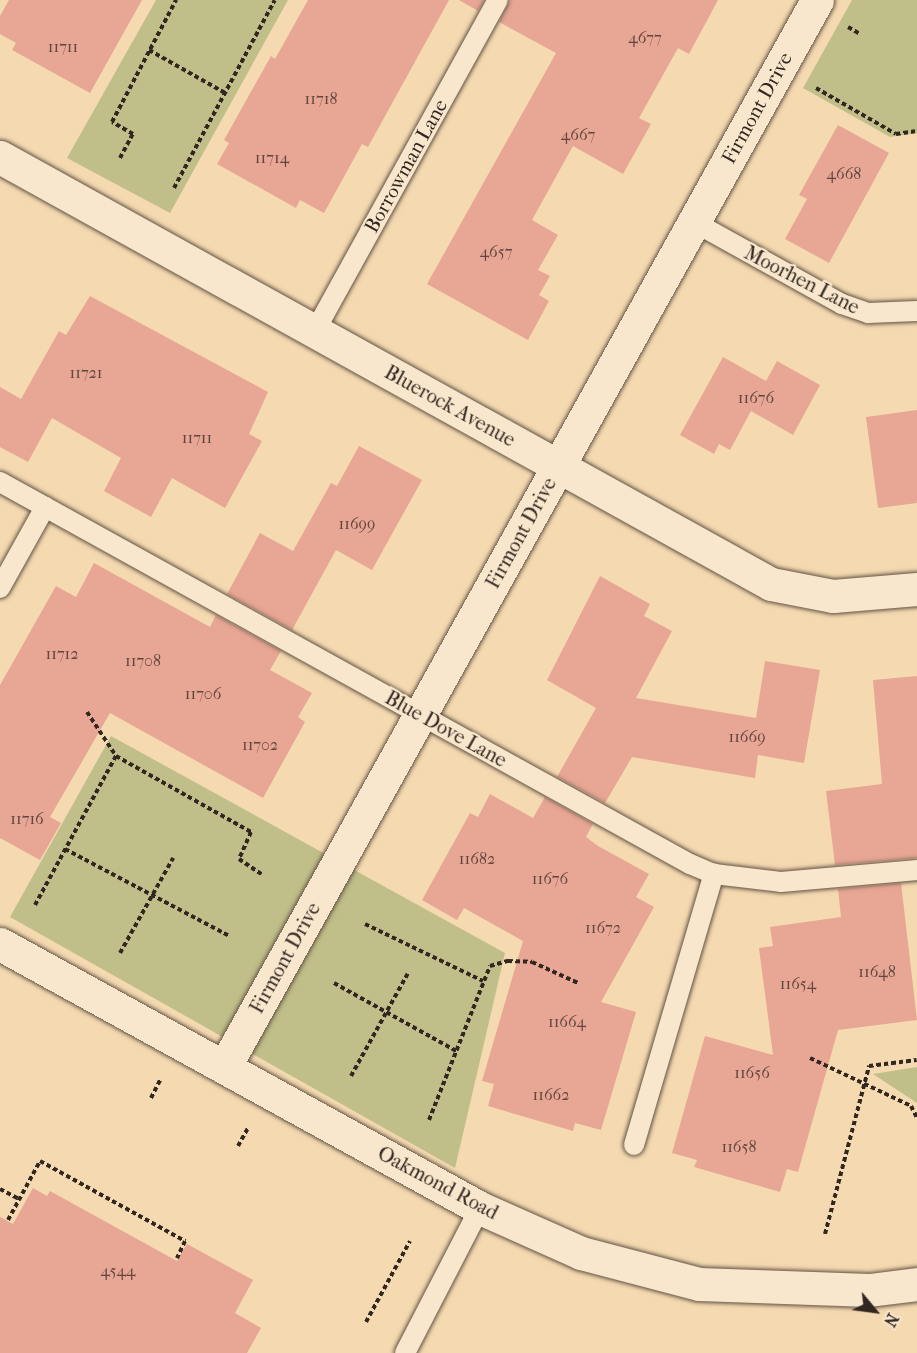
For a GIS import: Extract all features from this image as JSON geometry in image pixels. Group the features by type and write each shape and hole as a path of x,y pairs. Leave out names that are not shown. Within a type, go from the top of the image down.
{"street":[{"name":"Firmont Drive","path":"225,1066 817,0"},
{"name":"Bluerock Avenue","path":"0,157 771,584 833,596 917,589"},
{"name":"Oakmond Road","path":"0,944 480,1208 581,1253 699,1284 869,1290 917,1284"}],"lane":[{"name":"Borrowman Lane","path":"315,331 498,0"},
{"name":"Moorhen Lane","path":"694,222 842,304 868,313 917,310"},
{"name":"Blue Dove Lane","path":"0,482 667,853 714,874 749,880 812,882 917,870"},
{"path":"0,588 45,507"},
{"path":"634,1145 714,874"},
{"path":"405,1353 480,1208"}],"path":[{"path":"120,158 133,134 112,122 176,0"},
{"path":"174,188 275,0"},
{"path":"149,50 225,93"},
{"path":"806,83 896,134 917,131"},
{"path":"87,711 116,756 251,832 239,859 263,875"},
{"path":"35,905 116,756"},
{"path":"65,849 229,936"},
{"path":"120,953 173,858"},
{"path":"365,924 483,981"},
{"path":"429,1120 490,966 508,960 532,962 578,983"},
{"path":"351,1076 408,973"},
{"path":"334,983 456,1051"},
{"path":"810,1058 911,1106 917,1118"},
{"path":"825,1234 869,1066 917,1060"},
{"path":"151,1098 163,1075"},
{"path":"238,1146 251,1123"},
{"path":"8,1220 40,1161 186,1241 177,1258"},
{"path":"0,1189 19,1199"},
{"path":"366,1322 410,1241"}],"shaded area":[{"path":"156,0 288,0 170,213 67,158"},
{"path":"852,0 917,0 917,133 890,137 803,88"},
{"path":"111,736 505,953 455,1168 10,917"},
{"path":"917,1067 917,1103 873,1074"}],"building":[{"path":"9,0 142,0 90,93 12,50 16,43 0,34 0,16"},
{"path":"308,0 449,0 368,147 362,144 324,213 300,200 296,208 217,164 229,143 224,140 271,56 275,59"},
{"path":"459,0 484,0 478,11"},
{"path":"510,0 718,0 689,54 678,48 639,118 651,124 623,174 573,146 532,220 558,235 538,270 550,276 539,295 549,301 528,340 427,284 556,53 499,22"},
{"path":"838,125 889,153 829,263 785,239 807,199 799,195"},
{"path":"90,296 268,392 249,434 262,441 225,508 172,478 151,517 104,491 121,458 52,418 28,462 0,447 0,387 21,399 59,331 66,335"},
{"path":"723,357 766,381 777,361 820,385 793,435 751,411 730,450 719,444 714,454 680,435"},
{"path":"917,410 917,503 878,508 866,417"},
{"path":"359,446 422,480 372,570 336,550 292,630 227,594 260,533 293,551 331,483 337,486"},
{"path":"94,563 210,627 216,615 281,651 270,670 312,693 298,717 305,722 263,798 110,713 50,817 61,823 40,860 0,838 0,685 56,586 76,597"},
{"path":"600,576 650,604 644,616 672,631 636,698 756,718 765,661 820,670 804,763 758,755 755,778 632,757 605,803 557,777 596,708 547,680"},
{"path":"917,676 917,858 835,865 826,791 882,784 873,680"},
{"path":"490,794 533,818 545,797 593,824 586,837 598,846 649,874 636,897 654,907 601,1002 636,1012 601,1130 575,1123 573,1131 488,1106 494,1084 482,1081 523,941 464,908 457,920 422,900 470,813 478,817"},
{"path":"901,883 917,1020 838,1030 798,1172 787,1169 780,1192 694,1167 697,1160 672,1153 705,1036 773,1055 759,948 773,946 770,927 841,917 838,889"},
{"path":"33,1188 47,1196 50,1191 177,1261 187,1244 253,1280 235,1313 261,1328 247,1353 0,1353 0,1217 13,1224"}]}
